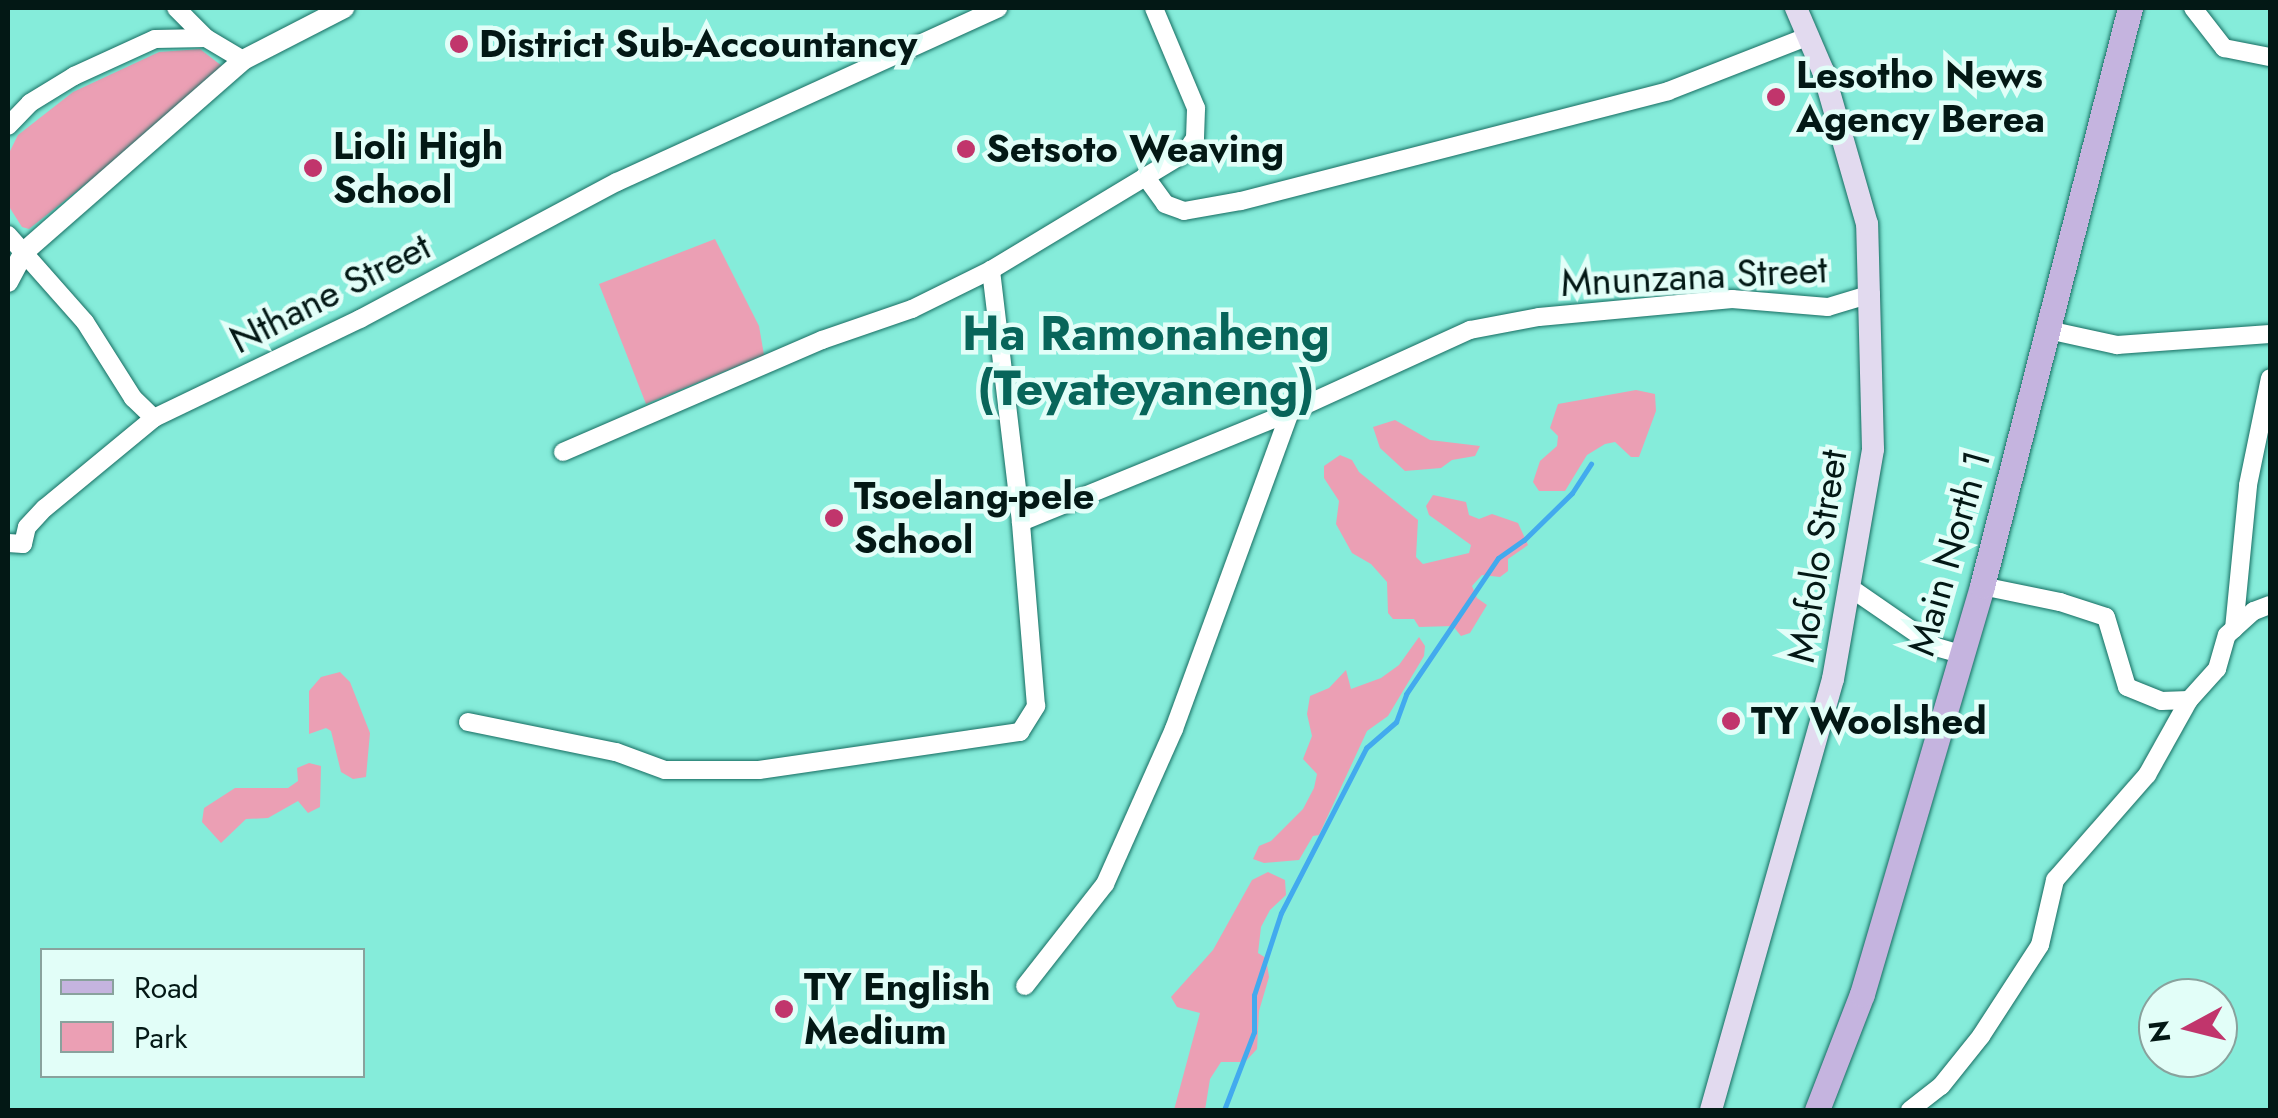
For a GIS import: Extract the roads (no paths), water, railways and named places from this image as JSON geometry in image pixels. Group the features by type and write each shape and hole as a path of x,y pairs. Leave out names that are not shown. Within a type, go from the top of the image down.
{"main road":[{"name":"Mofolo Street","path":"1712,1110 1833,679 1852,590 1873,449 1871,294 1864,209 1824,71 1796,8"},
{"name":"Main North 1","path":"1816,1110 1862,994 1982,586 2130,8"}],"street":[{"path":"176,8 206,38 243,60"},
{"path":"8,282 24,252 243,60 344,8"},
{"name":"Nthane Street","path":"8,543 23,544 26,527 45,508 154,418 360,319 617,182 998,8"},
{"path":"563,452 822,340 912,309 992,270 1185,153 1197,123 1185,76 1154,8"},
{"path":"2193,8 2224,48 2270,57"},
{"path":"1145,176 1153,194 1165,204 1184,210 1241,201 1668,91 1809,36"},
{"path":"8,126 30,103 114,56 155,39 206,38"},
{"path":"8,235 85,322 134,398 154,418"},
{"path":"468,722 616,752 665,770 759,770 1020,732 1036,706 1021,522 992,270"},
{"name":"Mnunzana Street","path":"1021,522 1290,412 1470,330 1539,317 1732,299 1828,307 1871,294"},
{"path":"2048,330 2117,345 2256,331 2270,334"},
{"path":"2234,628 2248,485 2270,378"},
{"path":"1025,986 1105,884 1174,728 1290,412"},
{"path":"1982,586 2060,602 2106,617 2126,687 2161,702 2189,700"},
{"path":"1852,590 1936,647 1960,654"},
{"path":"1910,1110 1941,1086 1981,1036 2040,945 2055,880 2147,776 2189,700 2217,669 2227,635 2254,610 2270,605"}],"waterway":[{"path":"1224,1110 1254,1032 1254,995 1281,913 1366,748 1396,722 1406,694 1498,558 1524,540 1572,493 1591,464"}],"place":[{"name":"District Sub-Accountancy","path":"459,44"},
{"name":"Lesotho News Agency Berea","path":"1776,97"},
{"name":"Setsoto Weaving","path":"966,149"},
{"name":"Lioli High School","path":"313,168"},
{"name":"Tsoelang-pele School","path":"834,518"},
{"name":"TY Woolshed","path":"1731,721"},
{"name":"TY English Medium","path":"784,1009"}],"district":[{"name":"Ha Ramonaheng (Teyateyaneng)","path":"1146,360"}]}
